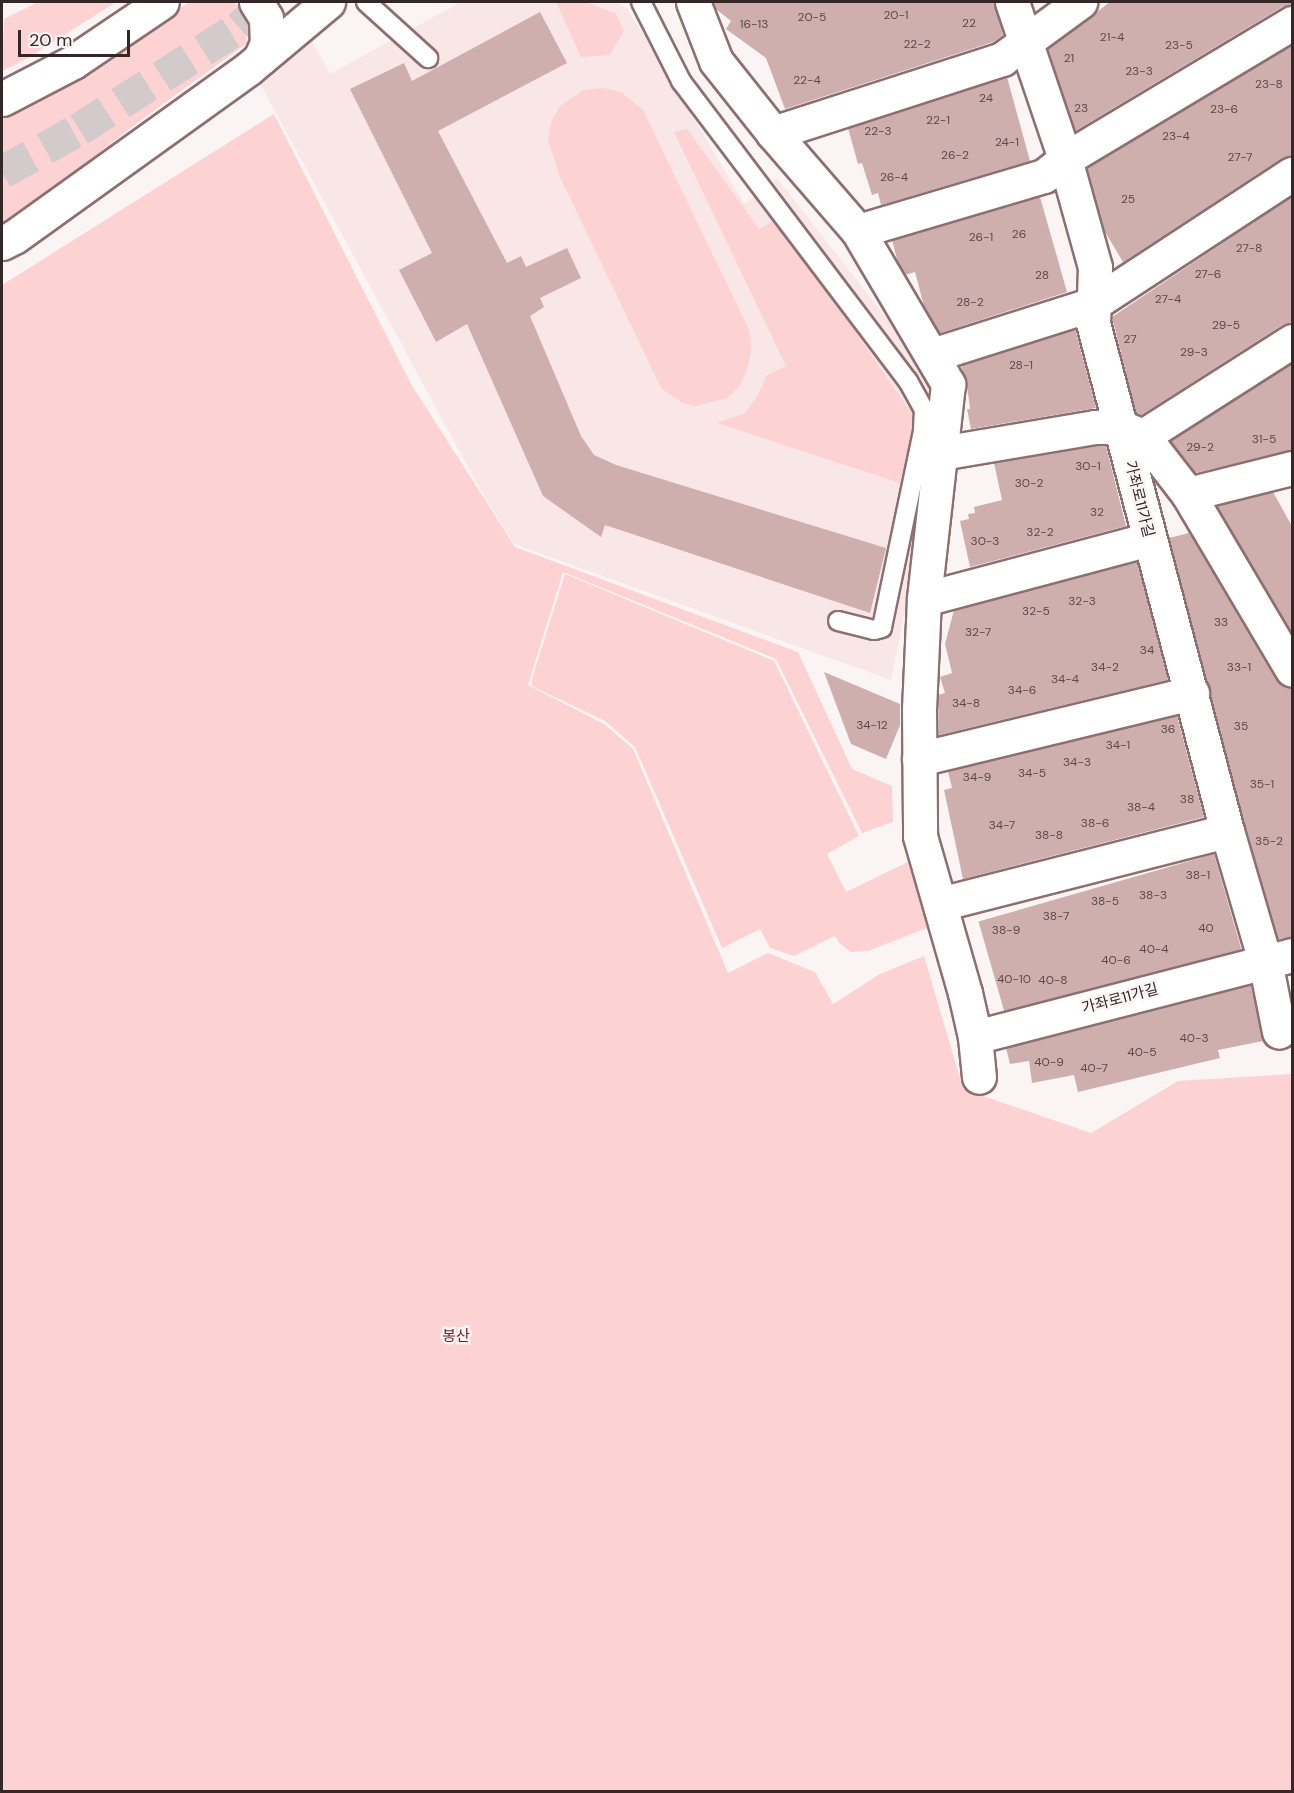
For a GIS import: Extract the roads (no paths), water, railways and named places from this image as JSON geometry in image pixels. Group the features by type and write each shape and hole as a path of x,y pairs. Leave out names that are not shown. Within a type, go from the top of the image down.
{"street":[{"path":"2,99 73,62 162,2"},
{"path":"256,2 266,18 267,43 260,59"},
{"path":"2,243 14,237 101,175 260,59 328,2"},
{"path":"693,2 716,61 773,133 858,231 948,384 924,599 920,836 975,1037 979,1077"},
{"name":"가좌로11가길","path":"1012,2 1065,159 1095,267 1093,323 1132,432 1149,539 1227,831 1279,958 1279,1032"},
{"path":"773,133 1002,59 1080,2"},
{"path":"858,231 1044,176 1065,159 1293,23"},
{"path":"932,355 1093,304 1293,174"},
{"path":"941,453 1095,427 1132,432 1293,341"},
{"path":"1132,432 1188,494 1293,670"},
{"path":"1188,494 1293,468"},
{"path":"924,599 1149,539"},
{"path":"920,759 1192,693"},
{"path":"940,904 1227,831"},
{"name":"가좌로11가길","path":"975,1037 1279,958"}],"lane":[{"path":"366,2 428,58"},
{"path":"641,2 681,81 908,381 924,410 923,431 882,628 874,630 838,621"}],"tunnel":[{"path":"2,172 79,129 239,27 268,2"}],"park label":[{"name":"봉산","path":"456,1337"}]}
